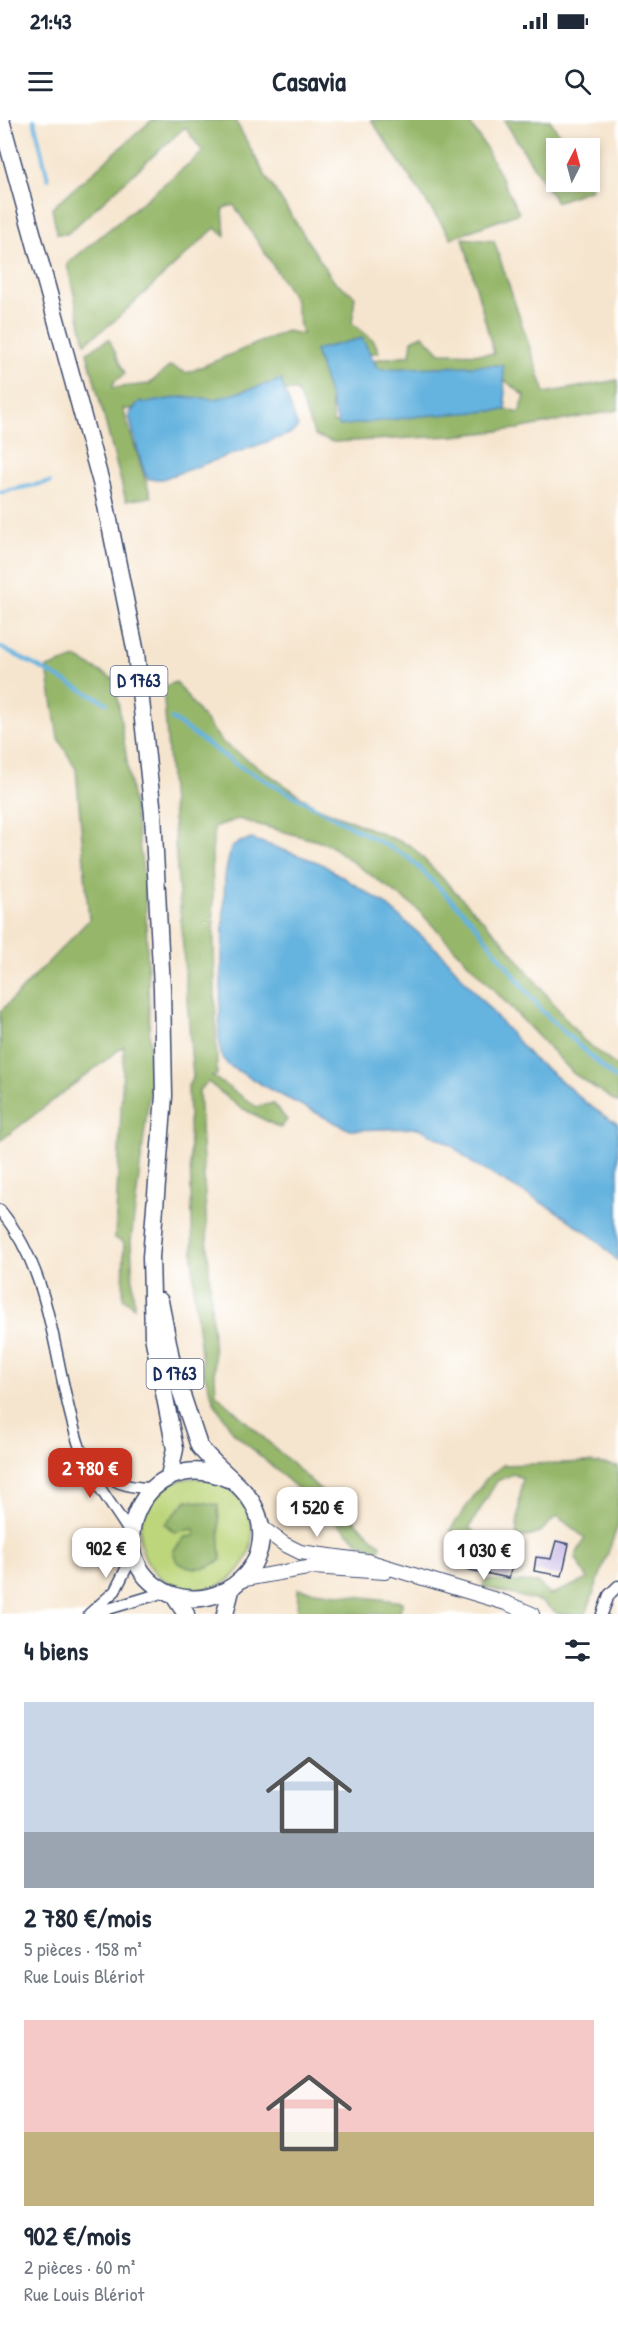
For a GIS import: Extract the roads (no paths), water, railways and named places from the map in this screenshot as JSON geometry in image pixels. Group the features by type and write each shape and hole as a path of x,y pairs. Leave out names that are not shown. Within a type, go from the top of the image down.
{"main road":[{"name":"D 1763","path":"1,120 102,486 136,653 153,814 162,988 164,1096 151,1257 153,1336 175,1449 169,1476"},
{"name":"D 1763","path":"151,1257 173,1368 199,1446 228,1479"},
{"path":"170,1594 190,1600 208,1599 231,1590 245,1579 255,1564 260,1548 261,1527 257,1510 248,1495 228,1479 201,1470 169,1476 152,1488 139,1504 133,1520 131,1536 134,1553 144,1573 170,1594 186,1614"},
{"path":"225,1614 231,1590"}],"street":[{"path":"0,1210 23,1242 41,1284 80,1448 87,1468 131,1536"},
{"path":"80,1448 111,1480 123,1486 152,1488"},
{"path":"261,1527 284,1544 300,1552 367,1561 506,1603 532,1614"},
{"path":"91,1614 115,1591 134,1553"},
{"path":"245,1579 303,1568 341,1567 422,1579"},
{"path":"602,1614 609,1595 618,1586"},
{"path":"91,1614 170,1594"}],"water":[{"path":"362,338 378,369 503,365 506,410 421,416 339,426 315,350"},
{"path":"281,380 298,427 292,433 162,479 148,479 140,459 129,414 140,401 146,403 181,397 216,399"},
{"path":"252,839 320,863 384,903 441,953 533,1059 594,1109 618,1124 618,1261 597,1240 556,1211 472,1163 450,1144 419,1128 350,1130 271,1090 228,1065 221,1055 219,1036 225,875 231,848 240,842"}],"waterway":[{"path":"34,120 48,179"},
{"path":"0,492 50,482"},
{"path":"0,647 107,703"},
{"path":"171,718 237,765 408,857 470,918 542,1011 618,1081"}]}
